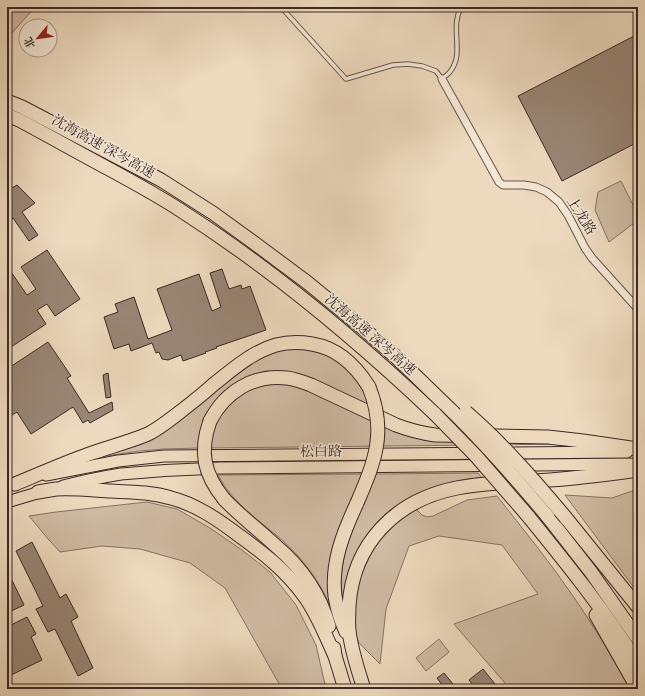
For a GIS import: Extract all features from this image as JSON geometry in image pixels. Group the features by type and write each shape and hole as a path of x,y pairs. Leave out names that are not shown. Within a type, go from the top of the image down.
{"highway":[{"name":"沈海高速 深岑高速","path":"7,100 161,180 206,209 308,283 396,357 437,388 460,412"},
{"name":"沈海高速 深岑高速","path":"7,115 19,120 155,194 238,249 340,327 400,380 476,456 569,566 638,664"},
{"path":"11,485 83,456 122,444 149,433 172,419 238,365 263,350 276,345 292,342 321,346 338,354 349,362 362,376 369,387 377,413 378,440 370,471 349,520 337,555 334,582 335,597 339,614 353,651 364,689"},
{"path":"335,656 333,641 326,616 312,587 301,572 277,546 242,517 224,499 211,480 204,451 206,433 214,413 221,403 232,393 245,385 258,380 286,378 311,385 396,425 421,433 548,437 638,450"},
{"path":"460,412 487,447 548,517 591,572 638,639"},
{"path":"460,412 484,427 512,456 566,518 638,607"},
{"path":"353,651 349,630 349,613 350,595 357,565 372,539 382,527 399,512 427,497 456,488 474,485 567,479 638,470"},
{"path":"38,492 55,489 72,489 154,494 172,498 204,512 269,558 294,582 314,611 335,656 345,689"},
{"path":"569,566 638,689"}],"main road":[{"name":"松白路","path":"11,485 46,475 93,466 139,458 164,456 638,450"},
{"name":"松白路","path":"7,502 38,492 90,480 120,475 184,469 638,464"}],"street":[{"name":"上龙路","path":"442,79 499,182 504,185 524,185 536,187 547,192 559,202 592,258 638,309"}],"lane":[{"path":"281,7 346,79 393,65 408,64 422,66 436,71 442,79 449,73 455,64 457,55 456,21 461,7"}],"shaded area":[{"path":"7,7 35,7 25,18 18,18 18,26 7,37"},
{"path":"621,181 638,215 638,220 609,242 595,210 598,192"},
{"path":"302,348 327,354 349,368 364,389 371,407 328,387 242,380 199,448 139,451 87,459 124,448 253,361 277,350"},
{"path":"273,383 296,385 394,430 510,441 569,444 209,448 214,424 225,407 247,390"},
{"path":"478,473 482,478 453,482 416,494 395,506 383,517 372,528 355,555 345,585 343,601 341,584 342,568 350,536 376,474"},
{"path":"364,474 344,517 332,551 328,573 328,595 330,606 316,579 297,554 238,503 218,475"},
{"path":"638,489 638,593 565,495 612,498"},
{"path":"497,496 573,596 603,642 630,689 510,689 454,624 538,594 502,545 439,536 409,546 386,609 380,664 359,642 356,633 355,617 359,583 370,554 390,530 416,509 422,515 427,517 433,516 467,500"},
{"path":"147,502 177,509 210,528 270,572 296,605 316,645 326,689 282,689 225,588 190,563 140,549 102,546 60,552 29,516"},
{"path":"439,639 449,652 426,671 416,658"}],"building":[{"path":"638,34 638,142 562,181 518,96"},
{"path":"17,185 35,203 22,212 38,235 29,241 13,218 7,222 7,191"},
{"path":"47,250 80,299 55,316 47,304 37,310 46,324 11,347 7,342 7,275 11,272 27,295 36,289 21,267"},
{"path":"222,269 229,289 241,285 242,289 250,286 266,330 216,347 217,348 205,352 206,353 183,361 181,355 168,360 162,359 159,352 156,353 152,343 131,351 129,344 114,349 104,317 118,312 115,304 134,297 148,339 172,330 157,289 199,274 212,311 221,307 210,273"},
{"path":"48,342 71,376 67,378 89,413 112,402 113,410 90,423 88,420 83,423 73,407 31,434 17,412 7,418 7,369"},
{"path":"108,373 111,397 106,398 103,375"},
{"path":"32,542 60,598 66,594 78,617 71,621 93,668 78,676 55,629 48,632 36,609 43,606 16,551"},
{"path":"7,570 24,605 7,613"},
{"path":"27,617 36,634 31,637 42,660 7,677 7,627"},
{"path":"483,669 499,689 476,689 469,680"},
{"path":"444,673 457,689 445,689 437,678"}]}
